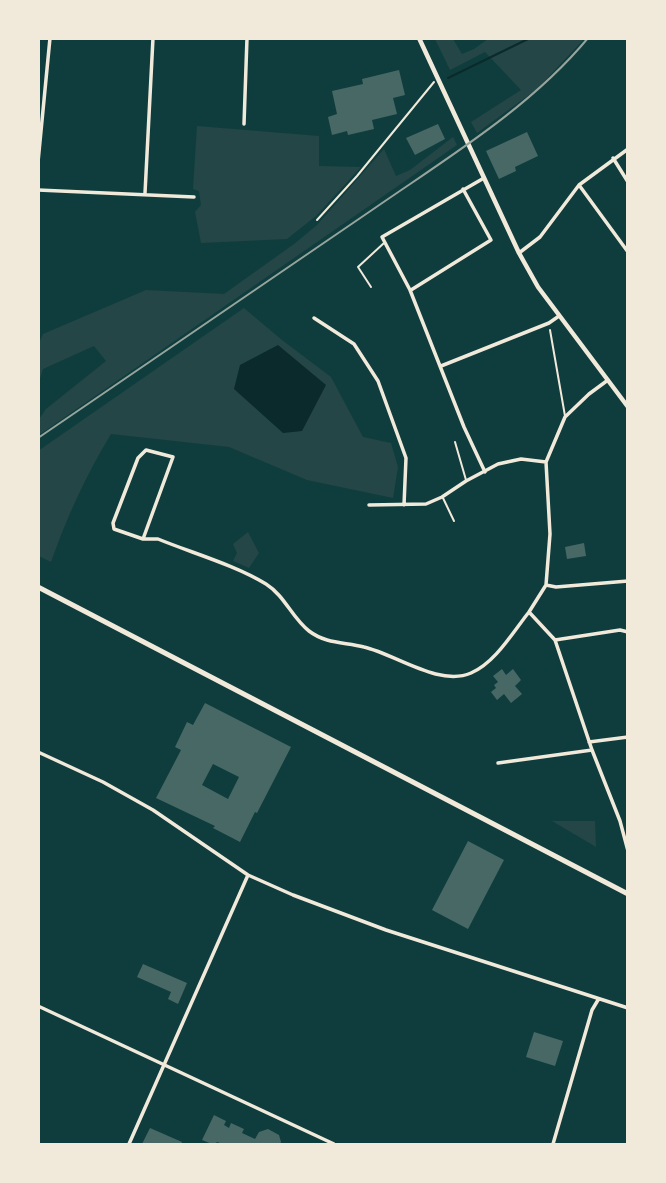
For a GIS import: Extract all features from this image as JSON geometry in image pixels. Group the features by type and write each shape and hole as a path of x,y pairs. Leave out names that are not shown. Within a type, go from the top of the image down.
{"main road":[{"path":"419,38 519,253 538,287 628,407"},
{"path":"41,589 628,894"}],"street":[{"path":"38,162 50,38"},
{"path":"145,193 153,38"},
{"path":"244,124 247,38"},
{"path":"519,253 540,237 579,185 628,149"},
{"path":"613,158 628,182"},
{"path":"484,178 384,240 410,290 464,427 485,472"},
{"path":"579,185 628,252"},
{"path":"410,290 491,240 463,189"},
{"path":"38,190 194,197"},
{"path":"441,366 549,323 559,316"},
{"path":"314,317 354,344 378,381 406,458 404,505"},
{"path":"143,539 173,457 146,450 138,458 113,523 114,529 143,539 158,539 268,585 288,604 297,620 319,637 331,642 365,647 437,674 469,674 487,663 529,612 546,585 550,534 547,463 565,417 608,380"},
{"path":"369,505 426,504 443,497 498,464 521,458 547,463"},
{"path":"546,585 556,587 628,581"},
{"path":"529,612 555,640 589,742 620,821 628,851"},
{"path":"555,640 620,630 628,632"},
{"path":"589,742 628,737"},
{"path":"498,763 592,750"},
{"path":"38,752 103,782 153,810 248,875 344,915 628,1008"},
{"path":"620,821 628,820"},
{"path":"130,1144 248,875"},
{"path":"553,1144 592,1010 598,1000"},
{"path":"38,1006 334,1144"}],"lane":[{"path":"371,287 358,267 384,240"},
{"path":"550,330 565,417"},
{"path":"455,442 466,481"},
{"path":"443,497 454,521"}],"path":[{"path":"317,220 437,79"}],"shaded area":[{"path":"435,39 453,39 462,54 488,39 584,39 537,89 477,133 471,122 521,90 485,52 450,70"},
{"path":"197,126 319,136 319,166 361,167 316,216 287,239 201,243 195,212 201,205 199,191 193,189"},
{"path":"453,137 457,145 39,435 39,419 46,409 106,361 94,346 43,369 39,382 39,343 43,334 146,290 224,294 317,225 384,149 396,176 410,170"},
{"path":"244,308 331,377 363,437 391,443 398,467 393,498 307,480 229,447 111,434 78,496 51,562 39,556 38,451"},
{"path":"278,345 326,385 302,431 283,433 234,389 240,365"},
{"path":"248,532 259,553 249,568 233,561 237,553 233,544"},
{"path":"552,821 595,821 596,847"}],"building":[{"path":"399,70 405,95 393,98 397,114 372,120 374,129 348,135 347,131 332,135 328,117 337,114 332,91 363,84 362,79"},
{"path":"438,124 445,139 415,155 406,138"},
{"path":"527,132 538,156 515,167 516,171 499,179 486,151"},
{"path":"584,543 586,556 567,559 565,547"},
{"path":"502,669 506,675 513,669 521,680 515,686 522,694 511,703 504,694 497,700 491,692 498,682 493,676"},
{"path":"205,703 291,747 240,842 213,828 215,826 156,798 181,750 175,747 187,722 193,725","holes":["213,764 239,777 228,799 202,785"]},
{"path":"468,841 504,860 468,929 432,910"},
{"path":"143,964 187,983 178,1004 168,999 171,992 137,977"},
{"path":"534,1032 563,1041 555,1066 526,1057"},
{"path":"214,1115 226,1121 224,1125 229,1128 231,1123 244,1129 242,1133 255,1139 259,1132 268,1129 279,1135 281,1142 212,1144 202,1140"},
{"path":"150,1128 182,1142 142,1144"}],"waterway":[{"path":"448,78 530,38"}],"railway":[{"path":"38,438 486,131 540,87 588,38"}]}
